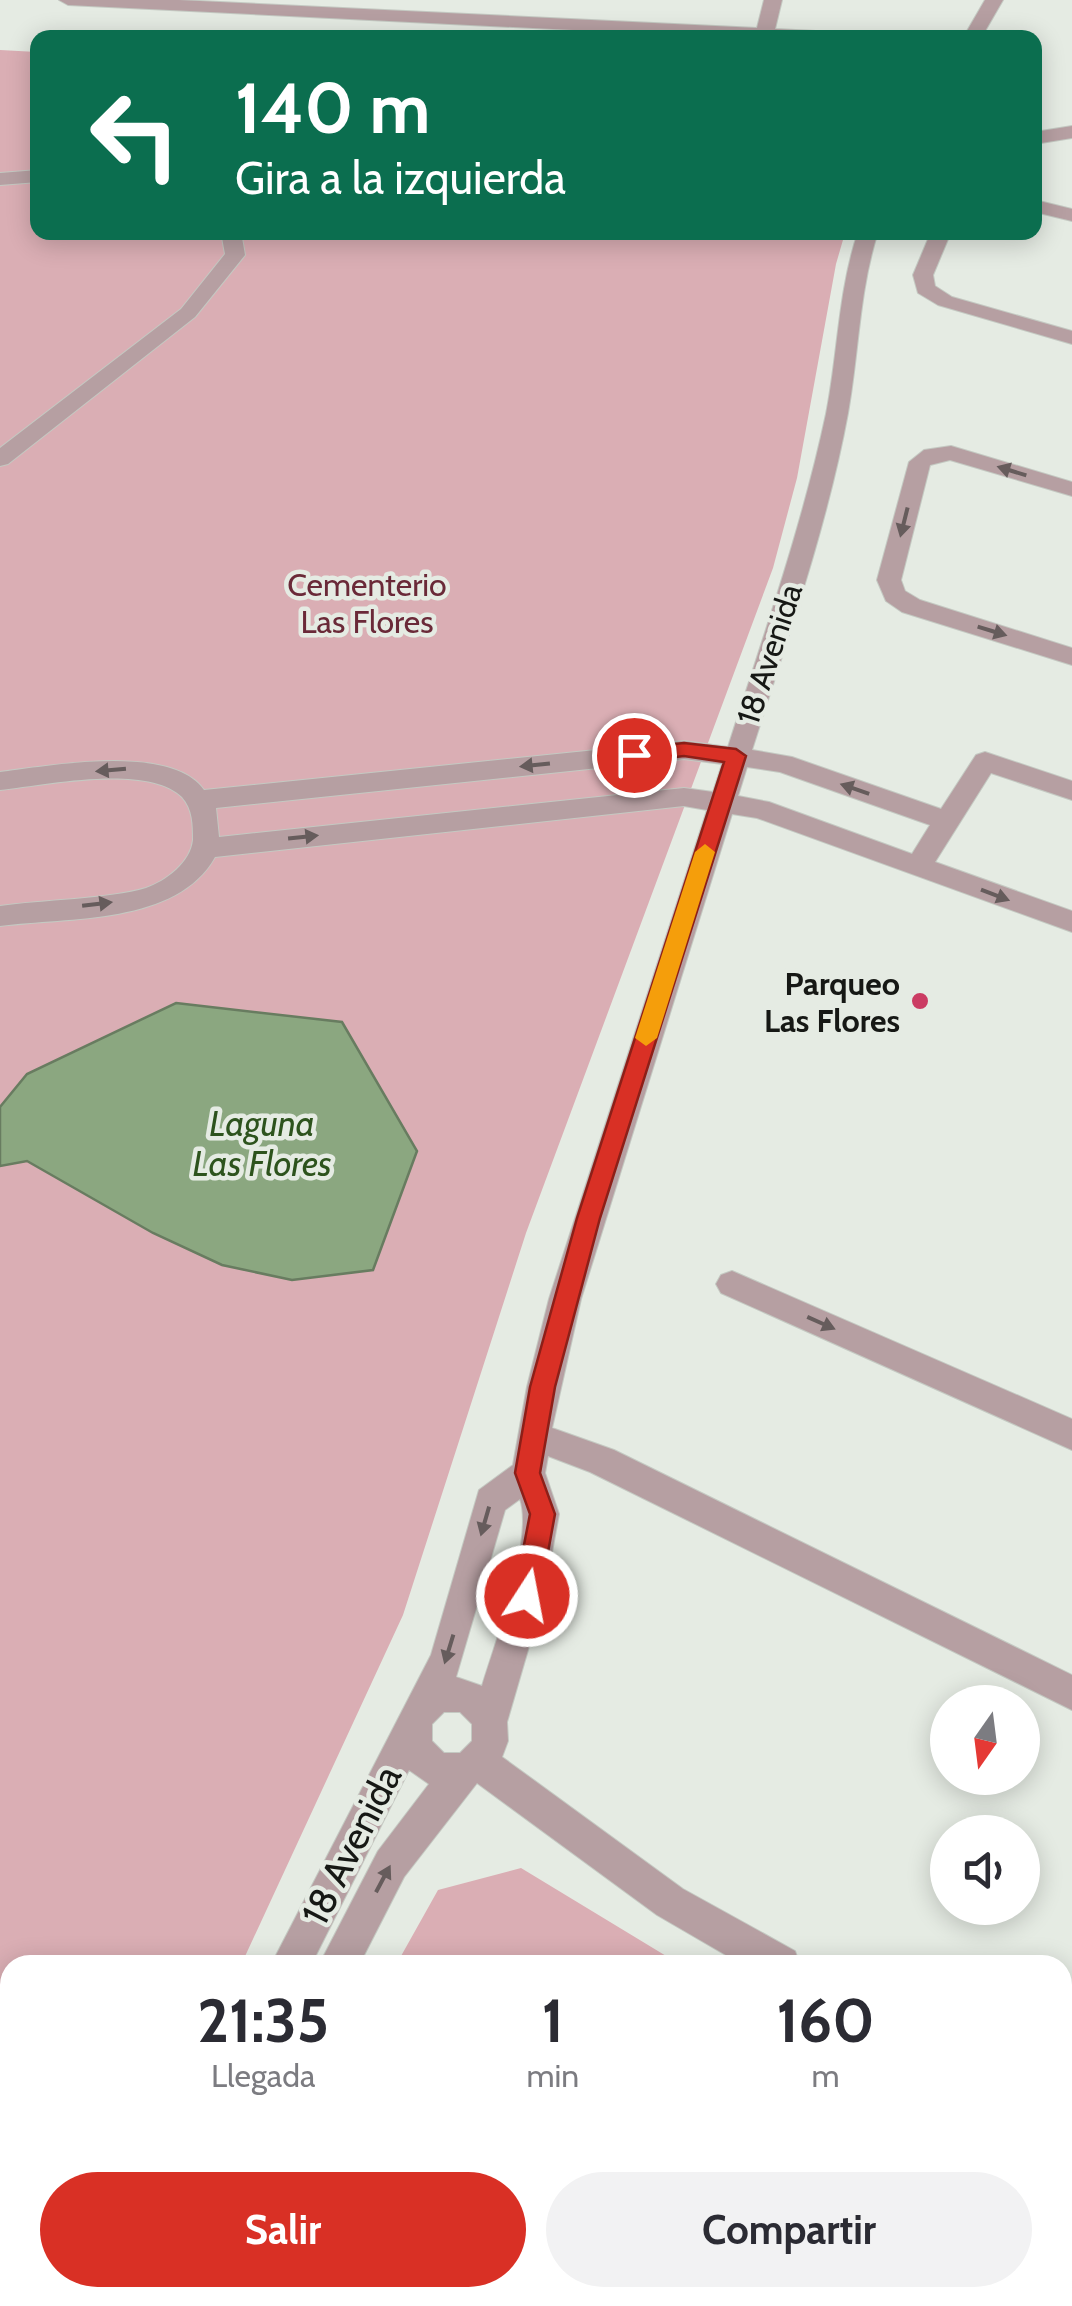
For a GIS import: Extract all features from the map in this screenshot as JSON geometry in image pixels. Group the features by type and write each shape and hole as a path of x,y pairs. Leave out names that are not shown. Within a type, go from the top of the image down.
{"street":[{"path":"68,0 288,6 712,30"},
{"path":"766,30 773,0"},
{"path":"977,30 994,0"},
{"path":"1042,137 1072,132"},
{"path":"0,179 30,177"},
{"path":"1042,208 1072,216"},
{"path":"0,460 188,312 235,254 232,240"},
{"name":"18 Avenida","path":"490,1720 527,1596 542,1514 528,1473 542,1387 588,1218 798,566 837,413 858,264 866,240"},
{"path":"938,240 923,275 925,289 945,301 1072,338"},
{"path":"1072,489 951,453 932,455 920,462 890,580 895,595 911,606 1072,656"},
{"path":"200,800 684,750 783,764 947,821"},
{"path":"918,866 985,762 1072,791"},
{"path":"0,781 127,768 170,778 200,800 208,817 206,848 179,882 152,897 0,916"},
{"path":"206,848 684,798 760,809 1072,922"},
{"path":"732,1284 1072,1435"},
{"path":"534,1436 602,1461 1072,1693"},
{"name":"18 Avenida","path":"295,1955 447,1659 490,1501 528,1473"},
{"path":"462,1695 475,1701 490,1720 488,1750 470,1766 445,1771 423,1760 412,1739 418,1716 438,1696 462,1695"},
{"path":"470,1766 670,1902 763,1955"},
{"name":"18 Avenida","path":"343,1955 391,1864 470,1766"}],"green space":[{"name":"Cementerio Las Flores","path":"0,50 30,52 30,240 843,240 797,478 773,568 526,1233 403,1615 246,1955 0,1955"},
{"path":"521,1868 665,1955 402,1955 438,1890"}],"water":[{"name":"Laguna Las Flores","path":"176,1003 342,1022 417,1151 373,1270 292,1280 222,1265 153,1233 27,1161 0,1166 0,1107 27,1074"}],"slow traffic":[{"path":"646,1038 705,852"}],"place":[{"name":"Parqueo Las Flores","path":"920,1001"}],"route":[{"path":"527,1596 542,1514 528,1473 542,1387 588,1218 736,756 684,750 634,755"}]}
